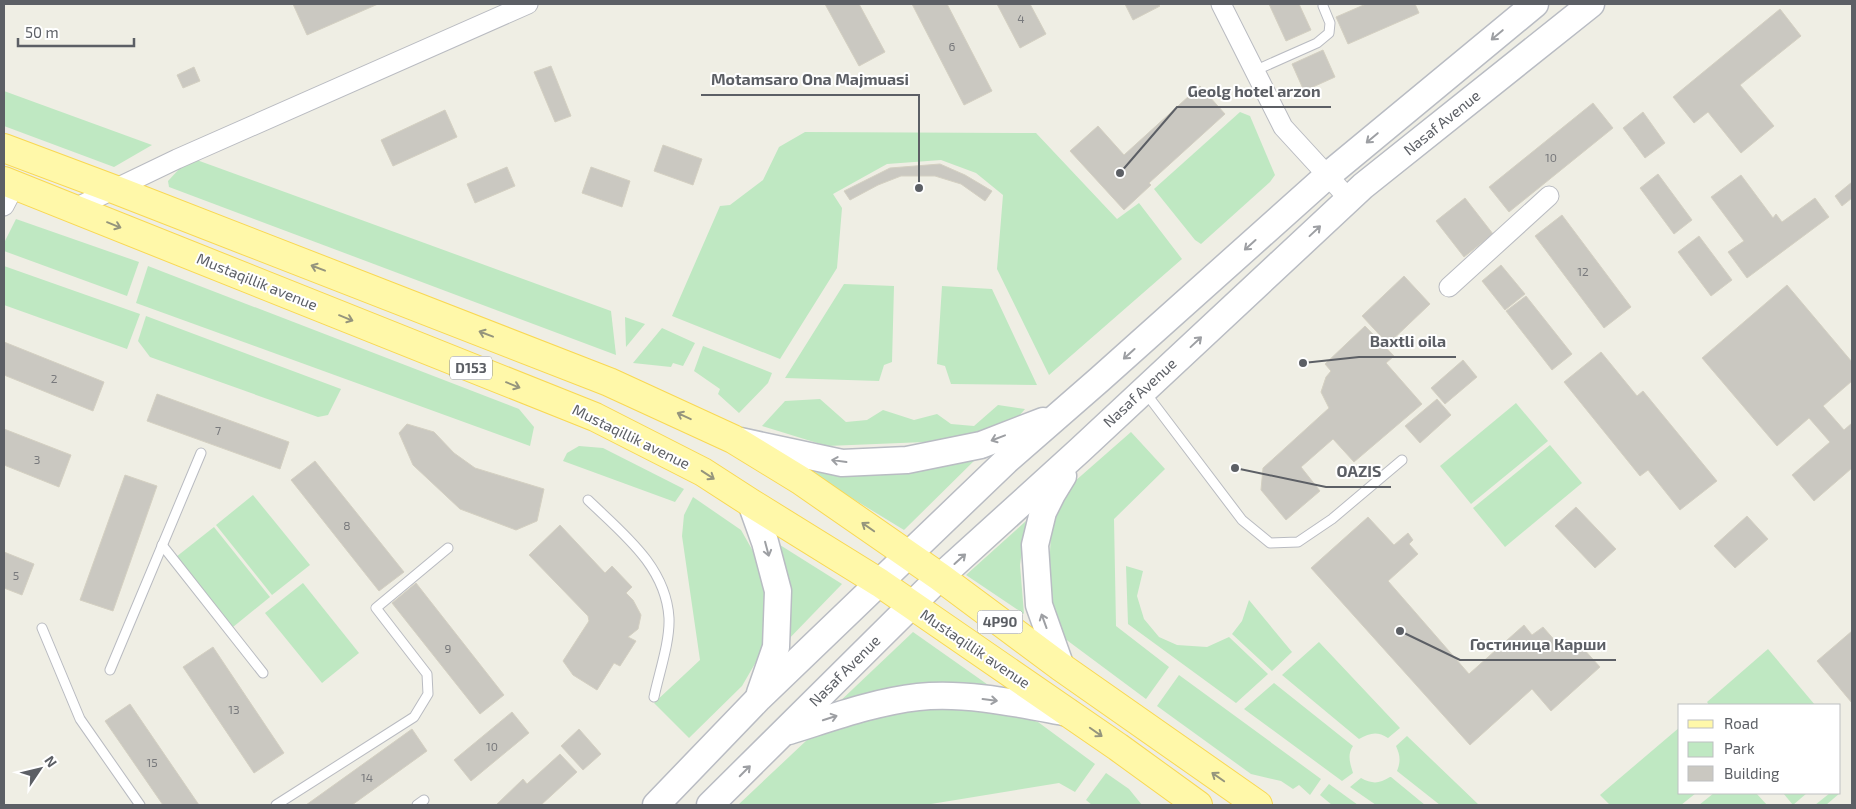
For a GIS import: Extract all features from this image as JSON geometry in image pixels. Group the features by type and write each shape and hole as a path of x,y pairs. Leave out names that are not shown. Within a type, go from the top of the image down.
{"main road":[{"path":"668,802 758,698 999,467 1327,176 1535,4"},
{"name":"Nasaf Avenue","path":"710,805 940,577 1080,450 1363,186 1590,4"},
{"name":"D153","path":"16,153 116,190 608,382 733,439 800,480 940,577"},
{"path":"8,191 16,153"},
{"name":"Mustaqillik avenue","path":"8,191 73,209 595,417 703,472 751,504 880,583 1069,713 1198,805"},
{"path":"733,439 842,462 907,460 981,445 1060,414"},
{"path":"1080,450 1043,512 1034,545 1039,605 1061,667 1258,805"},
{"path":"751,504 765,542 778,591 776,647 758,698"},
{"name":"4P90","path":"940,577 1061,667"},
{"path":"784,733 884,703 920,697 968,697 1069,713"}],"street":[{"path":"73,209 185,156 528,4"},
{"path":"1221,4 1283,127 1349,199"},
{"path":"1449,287 1549,196"}],"lane":[{"path":"1254,71 1317,43 1329,33 1330,24 1323,6"},
{"path":"1144,390 1242,520 1270,543 1298,542 1332,518 1402,460"},
{"path":"110,670 201,453"},
{"path":"588,500 641,552 661,581 669,618 666,642 654,697"},
{"path":"162,545 263,673"},
{"path":"276,805 414,717 428,694 427,674 376,608 448,548"},
{"path":"42,628 80,718 140,805"}],"green space":[{"path":"4,91 152,145 114,167 4,126"},
{"path":"1240,112 1250,116 1275,175 1270,182 1201,244 1195,240 1154,189"},
{"path":"805,132 1036,133 1117,219 1139,203 1182,259 1049,375 997,269 1003,195 976,173 941,160 887,164 833,194 842,208 837,268 780,359 672,316 720,206 730,205 763,180 779,147"},
{"path":"194,159 611,311 616,355 169,187 168,181 181,167"},
{"path":"16,219 139,262 127,296 4,251 4,243"},
{"path":"4,266 140,314 127,349 4,305"},
{"path":"148,266 519,409 534,427 530,446 136,303"},
{"path":"844,284 894,286 892,362 884,365 879,381 785,378"},
{"path":"942,286 992,289 1037,385 951,384 945,366 937,364"},
{"path":"146,316 341,389 328,415 318,417 150,357 138,341"},
{"path":"625,317 645,324 626,347"},
{"path":"662,328 695,343 683,366 673,363 671,367 633,363"},
{"path":"703,346 772,373 768,383 739,413 718,394 720,389 694,371"},
{"path":"820,399 846,422 867,420 883,410 914,420 937,414 951,424 974,426 998,405 1025,409 1012,424 987,433 925,442 827,446 762,426 785,401"},
{"path":"1516,403 1548,441 1471,504 1440,466"},
{"path":"1131,432 1165,469 1114,519 1116,626 1169,667 1146,699 1064,638 1053,611 1049,568 1052,518 1066,489"},
{"path":"1550,445 1582,483 1505,547 1473,508"},
{"path":"579,446 603,448 684,489 675,502 563,461 567,453"},
{"path":"982,453 904,530 809,472 879,475 907,474"},
{"path":"253,495 310,565 272,595 216,525"},
{"path":"693,497 741,530 758,560 769,595 769,630 760,655 742,686 689,738 654,703 700,660 682,536 684,515"},
{"path":"1026,521 1020,565 1024,614 966,575"},
{"path":"214,527 270,597 233,627 176,557"},
{"path":"772,540 842,584 782,646"},
{"path":"1126,566 1143,571 1137,596 1144,619 1159,637 1177,645 1207,647 1229,637 1268,674 1236,703 1128,624"},
{"path":"303,583 359,653 322,683 265,613"},
{"path":"1249,600 1292,652 1272,671 1232,634 1242,621"},
{"path":"913,632 1001,694 835,706"},
{"path":"1319,642 1400,728 1388,738 1380,734 1374,734 1359,739 1282,675"},
{"path":"1768,649 1814,704 1708,704 1707,702"},
{"path":"1179,675 1321,779 1310,795 1299,785 1293,789 1281,781 1251,774 1157,706"},
{"path":"1274,683 1353,746 1350,762 1353,773 1342,781 1244,709"},
{"path":"955,705 1002,712 1038,722 1095,764 1075,792 1059,783 925,805 738,805 808,739 856,721 908,708"},
{"path":"1678,729 1678,794 1695,794 1681,805 1610,805 1600,795"},
{"path":"1407,736 1479,805 1440,805 1397,771 1400,758 1396,746"},
{"path":"1106,773 1129,789 1142,805 1092,805 1086,800"},
{"path":"1390,777 1425,805 1376,805 1350,787 1361,778 1376,782"},
{"path":"1329,784 1358,805 1332,805 1320,795"},
{"path":"1713,794 1757,794 1767,805 1699,805"},
{"path":"1784,794 1806,794 1793,805"},
{"path":"1829,794 1839,794 1826,805 1815,805"}],"building":[{"path":"293,4 378,4 307,35"},
{"path":"825,4 859,4 885,52 859,66"},
{"path":"912,4 947,4 992,91 964,105"},
{"path":"997,4 1030,4 1046,34 1020,48"},
{"path":"1125,4 1158,4 1160,6 1133,20"},
{"path":"1269,4 1299,4 1311,30 1286,41"},
{"path":"1366,4 1415,4 1419,13 1348,44 1336,17"},
{"path":"1780,9 1801,36 1740,85 1774,126 1741,153 1708,112 1694,123 1673,97"},
{"path":"1323,50 1335,77 1304,91 1292,64"},
{"path":"551,66 571,116 555,122 534,72"},
{"path":"194,67 200,81 183,88 177,75"},
{"path":"1200,86 1225,114 1149,183 1151,185 1124,210 1070,151 1098,126 1124,155"},
{"path":"1593,103 1613,128 1509,212 1489,187"},
{"path":"445,110 457,137 393,166 381,140"},
{"path":"1643,112 1665,143 1645,158 1623,128"},
{"path":"663,145 702,159 693,185 654,171"},
{"path":"940,164 965,175 992,191 985,201 961,184 935,176 901,176 878,185 850,200 844,191 890,168"},
{"path":"507,167 515,186 475,203 467,184"},
{"path":"591,167 630,181 622,207 582,193"},
{"path":"1658,174 1692,220 1674,234 1640,188"},
{"path":"1741,175 1773,218 1776,214 1782,222 1815,198 1829,217 1747,278 1728,252 1744,241 1711,197"},
{"path":"1852,182 1852,198 1842,206 1835,196"},
{"path":"1465,198 1493,234 1464,257 1436,221"},
{"path":"1562,215 1631,307 1604,328 1535,236"},
{"path":"1699,236 1732,280 1711,296 1678,252"},
{"path":"1501,265 1525,294 1505,310 1482,281"},
{"path":"1404,276 1430,304 1388,344 1362,316"},
{"path":"1787,285 1852,362 1852,381 1823,406 1844,430 1852,423 1852,468 1814,501 1792,475 1830,442 1809,418 1777,446 1702,358"},
{"path":"1526,296 1572,354 1552,370 1506,311"},
{"path":"1365,326 1394,356 1386,363 1422,404 1354,462 1333,439 1301,467 1320,491 1286,520 1261,490 1263,468 1329,408 1321,392 1326,377 1331,371 1325,364"},
{"path":"4,342 104,382 93,411 4,375"},
{"path":"1601,352 1637,396 1643,391 1717,481 1680,510 1648,470 1640,476 1564,382"},
{"path":"1463,360 1477,377 1445,404 1431,388"},
{"path":"157,394 289,442 280,469 147,421"},
{"path":"1437,399 1451,415 1420,443 1405,426"},
{"path":"407,424 434,432 454,453 475,468 544,489 537,521 516,530 460,509 413,465 399,433"},
{"path":"4,429 71,455 59,487 4,465"},
{"path":"315,461 404,572 379,591 291,480"},
{"path":"125,475 157,486 113,611 80,600"},
{"path":"1576,507 1616,549 1595,568 1555,526"},
{"path":"1747,516 1768,539 1735,568 1714,546"},
{"path":"1368,517 1394,545 1408,533 1413,540 1409,544 1418,554 1388,581 1469,674 1524,625 1532,635 1543,627 1557,643 1581,646 1600,667 1551,711 1532,689 1470,745 1311,568"},
{"path":"560,525 605,573 612,566 632,587 626,593 633,600 641,615 638,629 628,637 636,641 620,666 614,663 597,690 573,675 563,661 589,621 588,616 529,555"},
{"path":"4,552 34,564 22,595 4,588"},
{"path":"416,583 504,695 480,714 392,603"},
{"path":"1852,631 1852,703 1817,661"},
{"path":"213,647 284,753 254,773 183,667"},
{"path":"130,704 199,805 163,805 105,721"},
{"path":"512,712 529,733 471,781 454,760"},
{"path":"412,729 427,751 352,805 306,805"},
{"path":"579,729 601,754 583,770 561,746"},
{"path":"560,754 577,772 541,805 496,805 523,779 527,784"}],"place":[{"name":"Geolg hotel arzon","path":"1120,173"},
{"name":"Motamsaro Ona Majmuasi","path":"919,188"},
{"name":"Baxtli oila","path":"1303,363"},
{"name":"OAZIS","path":"1235,468"},
{"name":"Гостиница Карши","path":"1400,631"}]}
